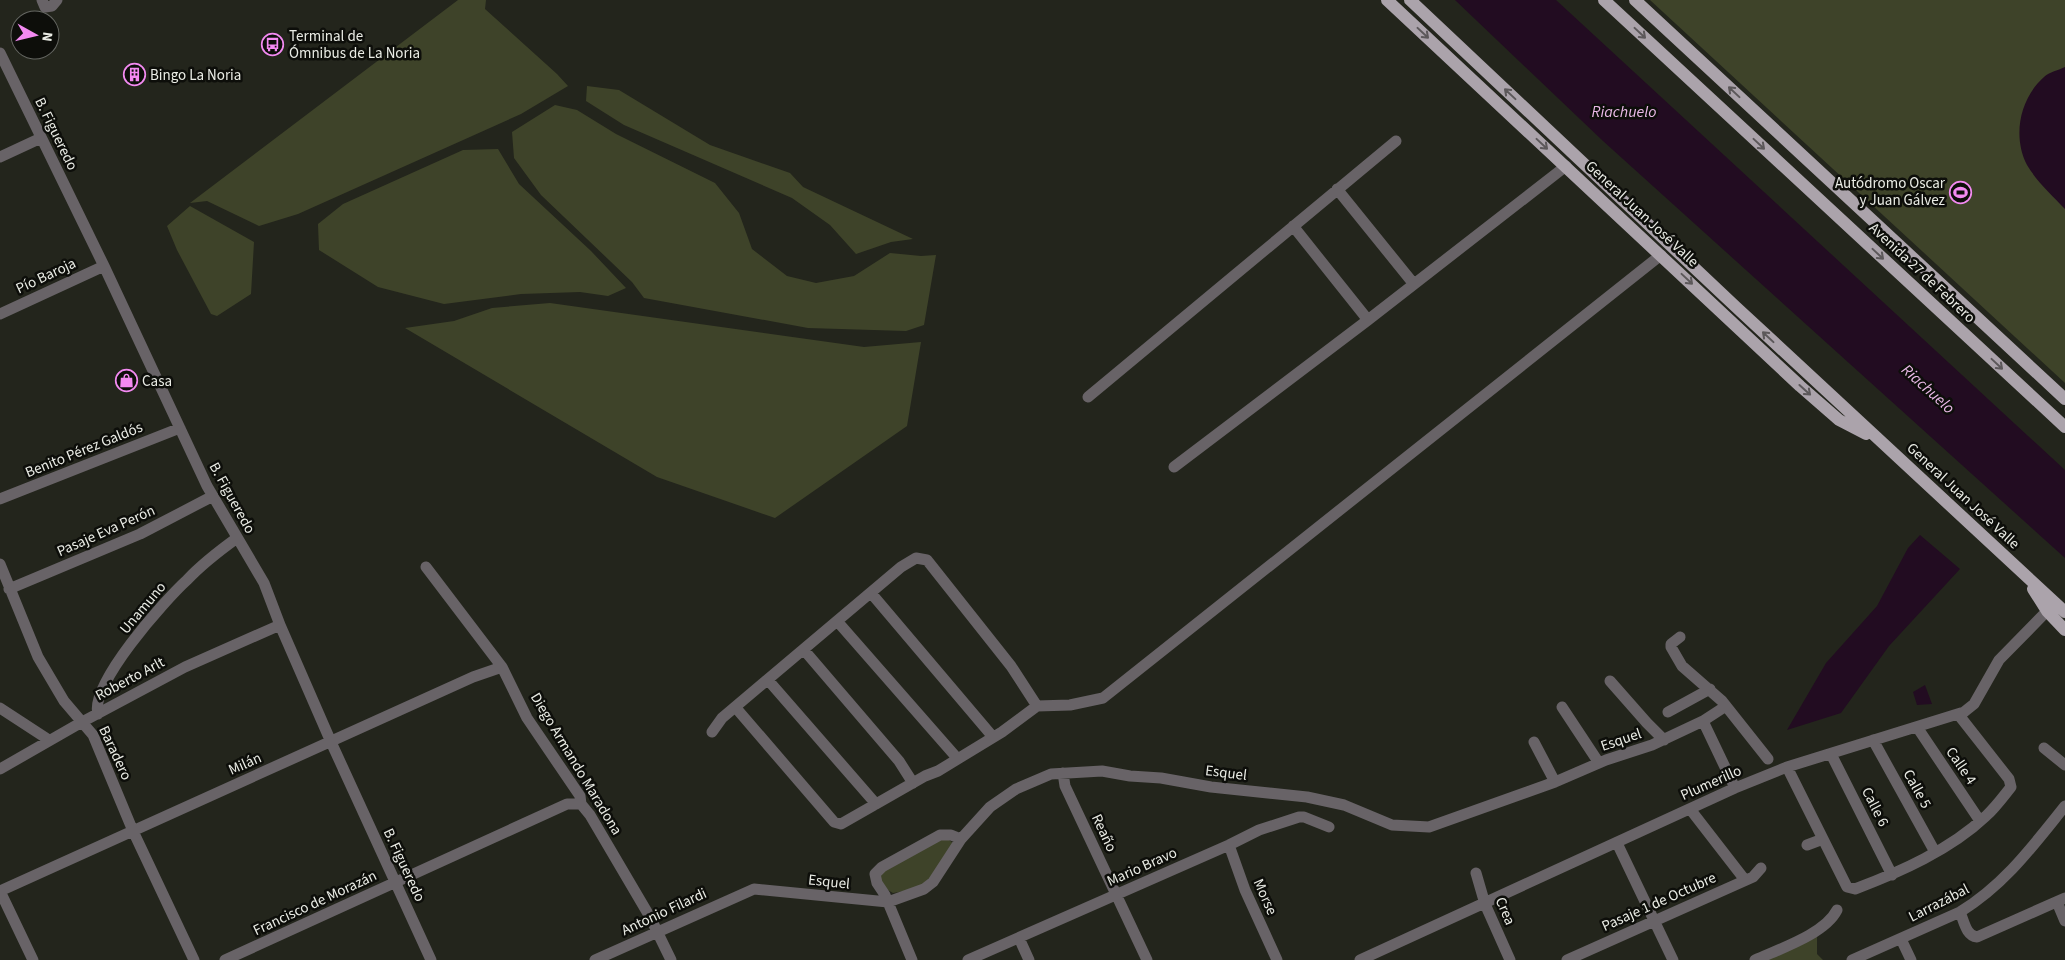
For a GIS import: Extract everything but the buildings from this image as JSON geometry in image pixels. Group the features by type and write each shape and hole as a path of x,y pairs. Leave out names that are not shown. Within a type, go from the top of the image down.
{"main road":[{"name":"General Juan José Valle","path":"1387,0 1839,420 1881,442"},
{"name":"General Juan José Valle","path":"1410,0 2065,612"},
{"name":"Avenida 27 de Febrero","path":"1604,0 2065,427"},
{"name":"Avenida 27 de Febrero","path":"1635,0 2065,399"},
{"name":"General Juan José Valle","path":"2024,574 2048,611 2065,630"}],"street":[{"path":"44,4 52,6 58,0"},
{"name":"B. Figueredo","path":"0,52 213,496 271,596 280,625 331,742 431,960"},
{"path":"0,157 41,138"},
{"path":"1088,397 1396,141"},
{"path":"1174,467 1368,320 1413,283 1566,166"},
{"path":"1337,189 1413,283"},
{"path":"1293,226 1368,320"},
{"path":"736,708 834,822 841,824 938,771 1012,726 1037,706 1070,705 1093,701 1109,694 1661,254"},
{"name":"Pío Baroja","path":"0,314 104,266"},
{"name":"Benito Pérez Galdós","path":"0,500 180,428"},
{"name":"Pasaje Eva Perón","path":"9,589 140,534 213,496"},
{"name":"Unamuno","path":"98,714 96,708 100,692 138,635 186,581 210,558 237,538"},
{"path":"712,732 722,718 871,593 916,558 927,560 1010,666 1037,706"},
{"name":"Baradero","path":"0,564 38,657 56,690 93,735 132,831 194,960"},
{"name":"Diego Armando Maradona","path":"426,567 502,667 527,718 576,790 581,804 590,815 658,931 671,960"},
{"path":"871,593 993,737"},
{"name":"Plumerillo","path":"1360,960 1735,788 1787,767 1958,714 1970,708 1999,660 2048,611"},
{"path":"838,621 957,758"},
{"name":"Roberto Arlt","path":"0,768 185,667 280,625"},
{"path":"1680,636 1670,647 1682,666 1710,689 1726,706 1768,759"},
{"path":"804,650 900,760 913,783"},
{"name":"Milán","path":"0,891 474,677 502,667"},
{"path":"768,680 876,804"},
{"path":"1610,681 1664,740"},
{"path":"1668,712 1710,689"},
{"name":"Esquel","path":"746,891 762,888 888,902 928,886 961,839 990,807 1005,796 1042,776 1063,773 1112,772 1211,787 1308,797 1344,805 1392,825 1415,828 1436,826 1664,740 1703,721 1726,706"},
{"path":"1562,707 1599,763"},
{"path":"0,708 49,740"},
{"path":"1787,767 1847,887 1855,889 1892,875 1935,852 1980,821 2011,787 2009,779 1958,714"},
{"path":"1703,721 1735,788"},
{"name":"Calle 4","path":"1917,727 1980,821"},
{"name":"Calle 5","path":"1873,740 1935,852"},
{"path":"1534,742 1555,782"},
{"path":"2044,748 2065,765"},
{"name":"Calle 6","path":"1831,754 1892,875"},
{"name":"Reaño","path":"1063,773 1065,786 1147,960"},
{"name":"Francisco de Morazán","path":"226,960 567,804 581,804"},
{"name":"Larrazábal","path":"1852,960 1960,912 2002,882 2065,806"},
{"path":"1690,809 1745,880"},
{"name":"Mario Bravo","path":"968,960 1229,846 1252,834 1299,817 1304,817 1329,827"},
{"path":"912,960 888,902 875,879 875,874 879,869 940,835 951,835 961,839"},
{"path":"1807,845 1823,839"},
{"path":"1617,843 1673,960"},
{"name":"Morse","path":"1229,846 1245,890 1277,960"},
{"name":"Pasaje 1 de Octubre","path":"1567,960 1753,877 1761,868"},
{"name":"Crea","path":"1476,873 1485,904 1510,960"},
{"path":"0,891 33,960"},
{"name":"Antonio Filardi","path":"595,960 746,891"},
{"path":"1960,912 1969,933 1977,937 2061,900 2065,922"},
{"path":"1755,960 1793,944 1821,927 1838,910"},
{"path":"1019,938 1029,960"},
{"path":"1901,938 1911,960"}],"green space":[{"path":"458,0 486,0 485,9 568,86 521,114 298,214 259,226 207,201 190,203"},
{"name":"Autódromo Oscar y Juan Gálvez","path":"1650,0 2065,0 2065,383"},
{"path":"587,86 619,90 710,145 790,173 803,187 913,239 891,242 856,254 830,225 792,198 624,125 586,101"},
{"path":"555,105 577,110 616,134 715,183 739,213 752,249 787,276 816,283 854,276 890,253 921,256 936,255 924,325 906,331 808,328 644,298 632,282 541,195 514,158 512,132"},
{"path":"498,149 519,184 591,251 626,288 608,296 580,292 521,294 444,304 378,287 319,250 318,224 343,204 463,150"},
{"path":"190,206 254,242 251,294 217,316 211,314 177,250 167,226"},
{"path":"550,303 864,347 921,342 907,426 775,518 657,477 405,328 454,321 492,308"},
{"path":"935,840 949,840 953,843 935,874 916,889 893,893 886,889 880,879 882,872"},
{"path":"1817,935 1817,954 1823,960 1764,960"}],"water":[{"name":"Riachuelo","path":"1455,0 1556,0 2065,470 2065,558 1603,141"},
{"path":"2065,67 2065,209 2040,183 2027,165 2022,154 2019,130 2024,106 2036,86 2046,75"},
{"path":"1920,535 1960,569 1889,646 1841,713 1787,730 1826,663 1877,606 1908,548"},
{"path":"1925,685 1932,704 1917,705 1913,692"}],"place":[{"name":"Terminal de Ómnibus de La Noria","path":"273,45"},
{"name":"Bingo La Noria","path":"134,75"},
{"name":"Autódromo Oscar y Juan Gálvez","path":"1961,192"},
{"name":"Casa","path":"126,381"}]}
